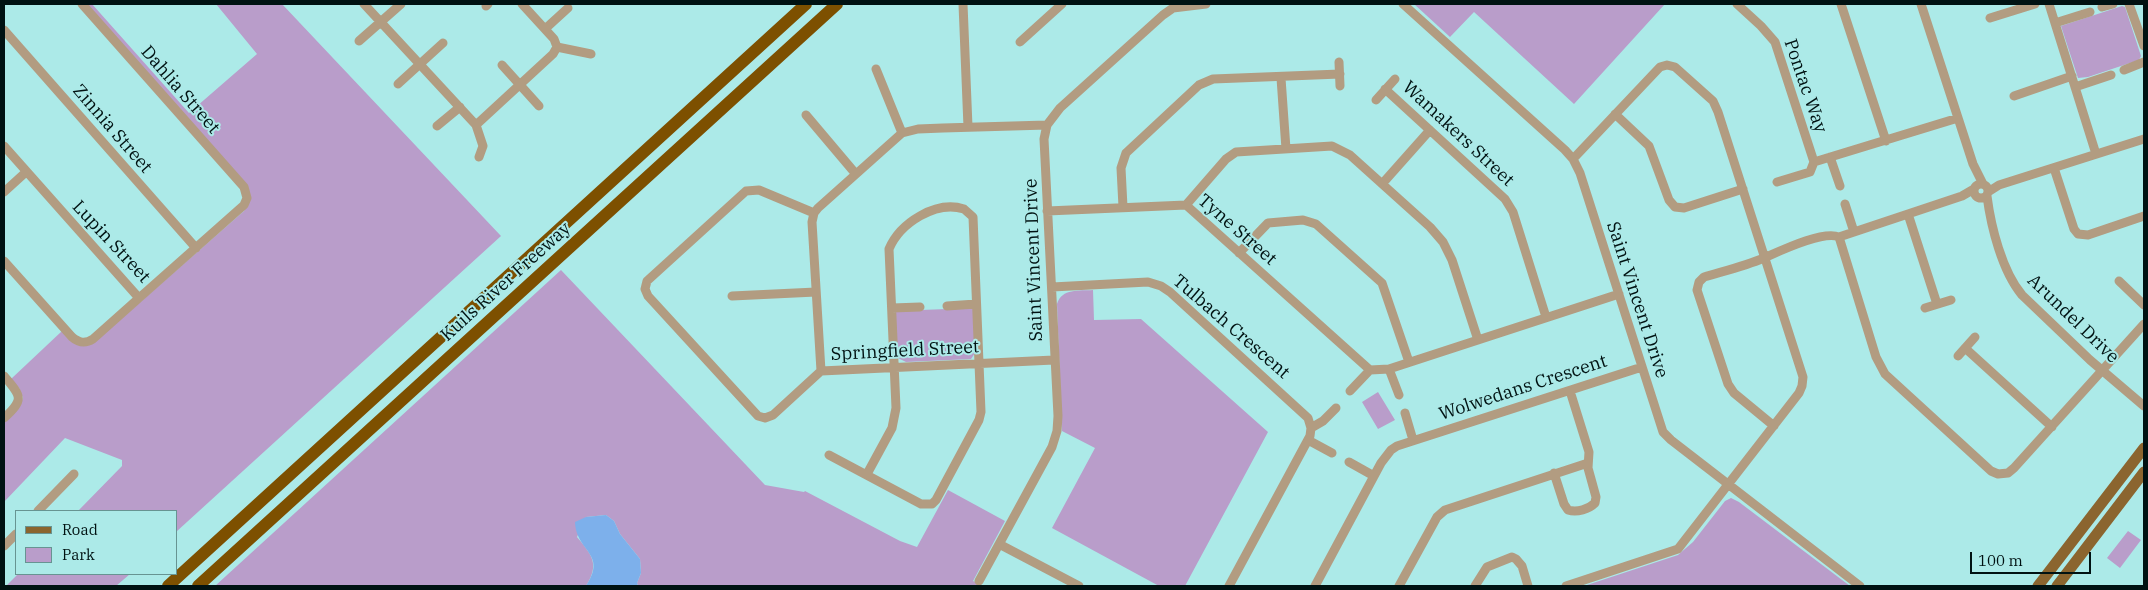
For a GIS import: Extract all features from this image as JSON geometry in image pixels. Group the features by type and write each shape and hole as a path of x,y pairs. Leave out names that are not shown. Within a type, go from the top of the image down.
{"highway":[{"name":"Kuils River Freeway","path":"168,586 806,4"},
{"name":"Kuils River Freeway","path":"198,586 837,4"}],"main road":[{"path":"2038,586 2144,448"},
{"path":"2057,586 2144,472"}],"street":[{"name":"Dahlia Street","path":"82,4 244,187 247,194 246,202"},
{"path":"364,4 476,125 483,146 479,156"},
{"path":"359,42 401,4"},
{"path":"522,4 554,39 557,47"},
{"path":"962,4 968,126"},
{"path":"1020,42 1062,4"},
{"path":"821,371 773,415 762,418 755,414 654,303 645,289 647,281 746,191 759,190 814,213 902,133 918,129 968,126 1047,125 1060,108 1172,6 1206,4"},
{"name":"Saint Vincent Drive","path":"1403,4 1565,150 1573,160 1580,173 1664,432 1671,440 1728,486 1860,586"},
{"name":"Pontac Way","path":"1737,4 1775,42 1814,162 1810,172 1777,182"},
{"path":"1841,4 1886,141"},
{"name":"Arundel Drive","path":"1921,4 2008,275 2022,295 2103,371 2144,406"},
{"path":"1990,18 2035,4"},
{"path":"2049,4 2096,154"},
{"path":"2102,7 2112,4"},
{"path":"2129,4 2144,46"},
{"path":"545,29 568,8"},
{"path":"2055,23 2090,12"},
{"name":"Zinnia Street","path":"4,30 196,248"},
{"path":"398,84 443,43"},
{"path":"557,47 591,54"},
{"path":"476,125 553,54 557,47"},
{"path":"1339,62 1340,86"},
{"path":"2124,70 2144,62"},
{"path":"502,65 539,106"},
{"path":"1566,586 1678,549 1774,426 1799,393 1802,386 1802,377 1715,105 1675,67 1667,65 1656,69 1573,160"},
{"path":"876,69 902,133"},
{"path":"1124,207 1121,168 1126,153 1199,85 1213,79 1281,78 1340,74"},
{"path":"2075,87 2111,75"},
{"path":"2014,96 2072,76"},
{"path":"1281,78 1286,149"},
{"name":"Wamakers Street","path":"1376,100 1395,79"},
{"name":"Wamakers Street","path":"1385,89 1500,193 1509,204 1546,318"},
{"path":"437,126 460,107"},
{"path":"806,114 856,173"},
{"path":"1615,114 1649,146 1669,200 1675,207 1684,208 1743,189"},
{"name":"Pontac Way","path":"1814,162 1958,118"},
{"name":"Saint Vincent Drive","path":"979,581 1052,447 1057,432 1058,416 1044,139 1047,125"},
{"path":"1382,184 1430,130"},
{"path":"1774,426 1731,389 1697,290 1699,282 1704,278 1830,234 1839,237 2144,139"},
{"name":"Lupin Street","path":"4,146 139,298 242,208 246,202"},
{"path":"1186,205 1232,154 1241,151 1332,146 1338,148 1350,155 1443,242 1452,260 1478,340"},
{"path":"1830,157 1840,186"},
{"path":"2054,168 2074,230 2078,234 2088,235 2144,216"},
{"path":"4,192 26,172"},
{"path":"1845,204 1854,232"},
{"name":"Tyne Street","path":"1047,211 1186,205 1370,370"},
{"path":"829,455 921,504 932,504 936,500 979,420 981,412 973,217 968,211 960,207 924,212 894,239 889,254 895,420 867,474"},
{"name":"Springfield Street","path":"814,213 812,222 821,371 1054,360"},
{"path":"1908,214 1937,304"},
{"path":"1239,253 1268,223 1303,220 1316,224 1382,284 1409,362"},
{"path":"1839,237 1879,366 1885,374 1985,465 1998,474 2008,473 2144,324"},
{"path":"4,261 72,337 79,342 93,339 139,298"},
{"path":"2119,281 2144,305"},
{"name":"Tulbach Crescent","path":"1052,287 1148,282 1161,286 1170,292 1306,416 1311,428"},
{"path":"732,296 816,292"},
{"path":"1350,391 1370,370 1389,369 1618,294"},
{"path":"1925,308 1951,300"},
{"path":"947,306 976,304"},
{"path":"892,308 920,307"},
{"path":"1958,356 1975,337"},
{"path":"1965,348 2052,427"},
{"name":"Wolwedans Crescent","path":"1315,586 1374,476 1391,450 1413,440 1642,367"},
{"path":"1389,369 1399,395"},
{"path":"4,376 20,397 17,406 4,418"},
{"path":"1554,473 1566,508 1572,512 1588,508 1596,500 1588,463 1589,452 1570,391"},
{"path":"1229,586 1308,440 1311,428 1323,421 1336,408"},
{"path":"1405,413 1413,440"},
{"path":"1308,440 1332,453"},
{"path":"1349,462 1374,476"},
{"path":"1399,586 1441,513 1452,507 1588,463"},
{"path":"39,510 74,474"},
{"path":"4,546 15,535"},
{"path":"999,544 1079,586"},
{"path":"1475,586 1487,567 1512,557 1522,566 1528,586"}],"green space":[{"path":"86,4 92,4 189,113 257,54 216,4 282,4 501,236 178,530 178,510 79,510 122,466 122,460 65,438 4,502 4,422 17,410 23,398 19,388 11,379 62,331 71,341 97,340 244,211 250,199"},
{"path":"1414,4 1665,4 1574,104 1474,12 1450,37"},
{"path":"2122,6 2125,7 2141,56 2139,60 2088,77 2078,78 2061,26"},
{"path":"561,270 765,485 805,491 900,541 917,547 948,490 1005,521 973,581 984,586 638,586 637,583 641,573 640,559 620,534 614,521 606,515 586,517 577,537 587,549 592,560 593,572 586,586 215,586"},
{"path":"1093,290 1094,320 1141,319 1268,432 1185,586 1159,586 1052,528 1095,448 1062,431 1057,304 1063,295 1072,291"},
{"path":"973,308 975,353 971,359 906,362 898,358 895,311"},
{"path":"1378,392 1395,420 1378,429 1362,402"},
{"path":"1731,498 1739,502 1850,586 1584,586 1678,555 1693,542 1725,501"},
{"path":"2128,531 2141,540 2120,568 2107,558"},
{"path":"17,575 129,575 116,586 6,586"}],"water":[{"path":"606,515 614,521 620,534 640,559 641,573 637,583 638,586 586,586 594,566 589,553 580,540 575,522 586,517"}]}
